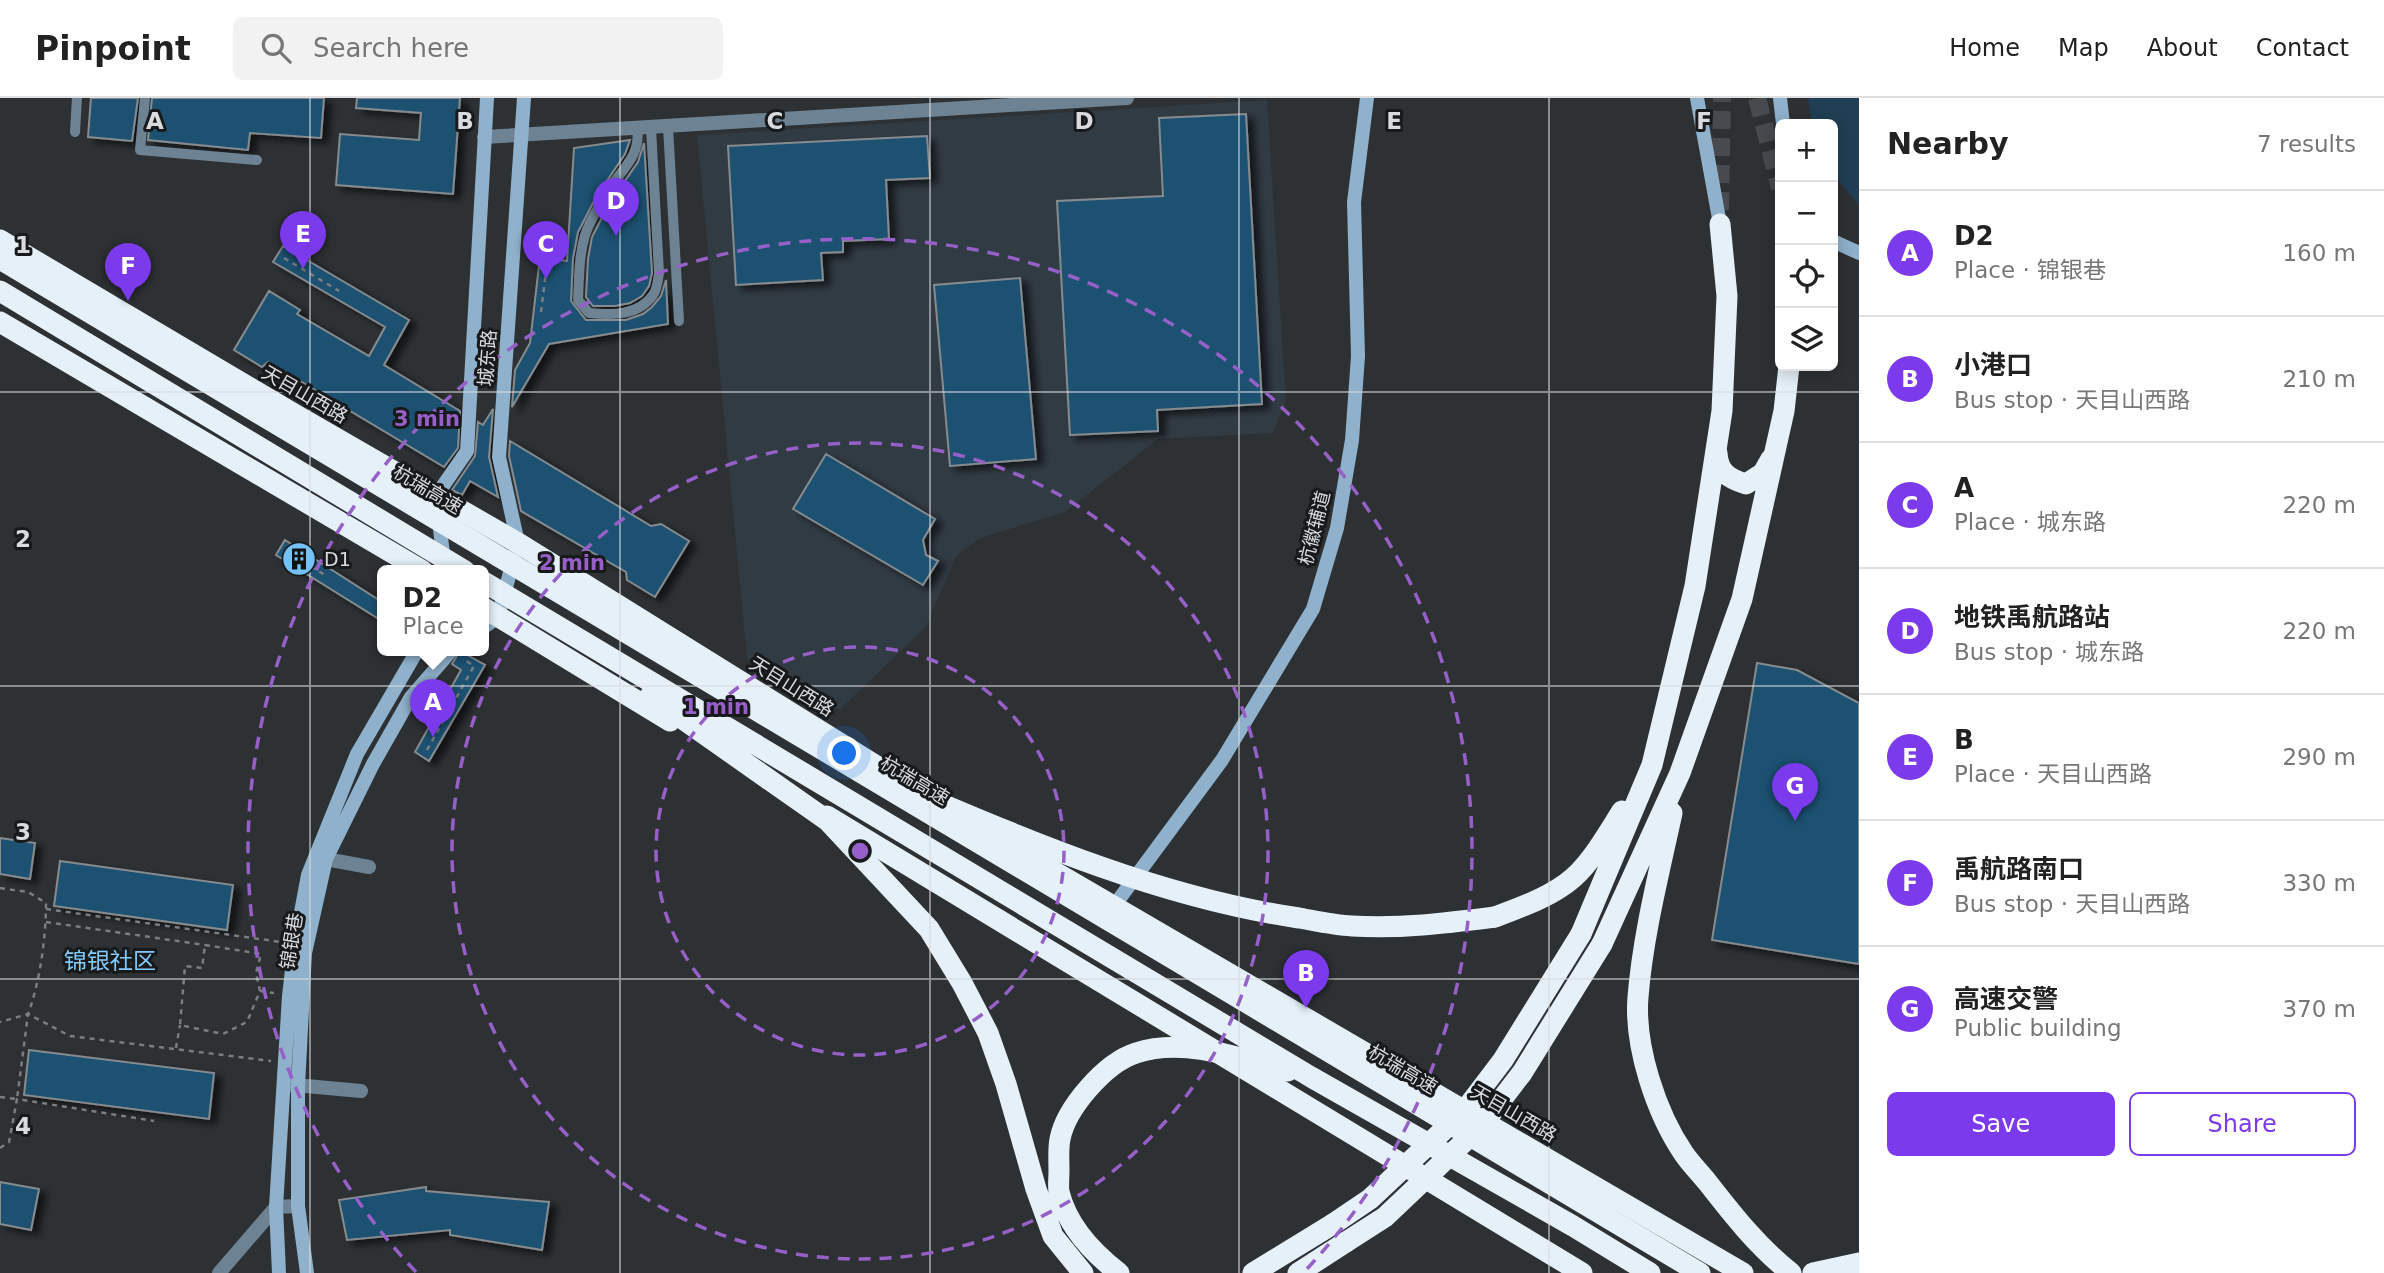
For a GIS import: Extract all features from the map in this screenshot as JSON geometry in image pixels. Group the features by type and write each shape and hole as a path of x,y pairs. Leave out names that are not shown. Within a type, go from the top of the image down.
{"highway":[{"path":"1253,1273 1308,1241 1370,1199 1465,1110 1503,1060 1581,934 1652,765 1695,586 1722,411 1727,296 1720,224"},
{"name":"天目山西路","path":"0,240 519,543 922,795 1741,1272"},
{"name":"杭瑞高速","path":"0,259 1700,1273"},
{"path":"0,292 455,565"},
{"path":"0,322 413,565"},
{"path":"1298,1273 1385,1217 1482,1125 1522,1073 1602,944 1680,773 1742,599 1784,411 1788,371"},
{"path":"1717,444 1717,463 1729,478 1746,484 1763,473 1774,455"},
{"path":"489,585 1311,1077 1573,1226 1650,1273"},
{"path":"514,600 828,821 929,929 988,1033 1053,1236 1083,1273"},
{"path":"489,617 1581,1273"},
{"path":"840,762 1085,862 1189,895 1263,913 1351,926 1426,926 1495,917 1536,901 1573,878 1602,843 1652,765"},
{"path":"1680,773 1647,931 1638,999 1642,1044 1651,1088 1684,1153 1735,1218 1791,1273"},
{"path":"1119,1273 1101,1258 1073,1225 1059,1192 1060,1139 1070,1113 1087,1090 1105,1072 1133,1054 1180,1047 1311,1077"},
{"path":"1813,1273 1859,1263"},
{"path":"1741,1272 1774,1273"}],"main road":[{"name":"城东路","path":"436,496 467,451 487,98"},
{"name":"城东路","path":"489,617 519,543 499,457 524,98"},
{"name":"杭徽辅道","path":"1114,906 1222,760 1300,631 1312,609 1338,528 1352,440 1359,356 1354,202 1367,98"},
{"path":"1697,98 1720,224"},
{"path":"1780,98 1782,119"},
{"path":"1838,243 1859,253"},
{"path":"436,496 444,565"},
{"name":"锦银巷","path":"307,1273 298,1206 291,1085 285,1063 295,944 308,875 357,754 414,656"},
{"name":"锦银巷","path":"279,1273 276,1206 305,953 326,859 373,764 411,697 452,656"}],"street":[{"path":"484,137 1127,98"},
{"path":"308,875 326,859 369,867"},
{"path":"291,1085 361,1091"},
{"path":"219,1273 276,1206 298,1206"}],"lane":[{"path":"75,132 77,98"},
{"path":"145,98 140,150 257,160"},
{"path":"668,127 679,321"},
{"path":"644,129 659,273 655,294 639,308 615,315 589,313 578,300 579,272 586,233 613,184 630,163 644,129"}],"path":[{"path":"284,258 339,290"},
{"path":"541,312 547,262"},
{"path":"285,551 325,575"},
{"path":"427,750 474,666 457,656"},
{"path":"0,888 28,892 46,902 46,922 34,999 28,1014 9,1142 0,1148"},
{"path":"46,909 295,944"},
{"path":"46,922 261,954 256,973 260,991 247,1022 223,1034 180,1025"},
{"path":"176,1048 185,966 202,968 205,945"},
{"path":"0,1022 28,1014 70,1036 285,1063"},
{"path":"0,1097 154,1121"}],"shaded area":[{"path":"1808,98 1859,98 1859,206 1838,179 1838,119 1811,119"},
{"path":"1267,100 1286,401 1273,433 1158,439 1065,512 980,538 956,557 925,628 839,710 747,658 697,135"}],"building":[{"path":"91,98 138,98 132,141 88,137"},
{"path":"152,98 324,98 321,138 250,133 248,150 148,140"},
{"path":"357,98 460,98 453,194 336,185 340,134 419,140 421,113 356,108"},
{"path":"1246,114 1262,404 1157,410 1158,431 1070,435 1057,201 1163,196 1159,118"},
{"path":"927,136 930,178 886,180 889,239 843,241 843,252 821,253 823,280 736,285 728,146"},
{"path":"630,140 625,154 596,197 578,232 573,258 571,301 586,320 626,320 643,314 652,307 661,296 666,280 668,324 549,344 512,407 515,370 530,343 540,257 567,261 574,148"},
{"path":"644,143 652,273 649,286 642,296 630,303 593,306 586,297 592,237 609,204 638,162"},
{"path":"283,246 409,320 384,365 460,411 458,448 444,467 268,362 262,367 234,350 269,291 300,310 297,314 369,356 385,327 273,262"},
{"path":"1020,278 1036,459 950,466 934,285"},
{"path":"493,409 489,457 498,497 470,481 462,495 452,490 475,456 478,422 483,425"},
{"path":"510,441 651,526 661,524 689,541 655,597 627,580 626,572 521,511 509,456"},
{"path":"826,454 935,519 923,540 926,555 938,561 923,585 793,509"},
{"path":"285,540 377,599 377,618 276,555"},
{"path":"457,656 469,656 485,665 429,761 415,752 461,670 452,664"},
{"path":"1757,663 1797,670 1859,703 1859,964 1712,940"},
{"path":"0,838 35,843 30,879 0,874"},
{"path":"60,861 233,885 227,930 54,906"},
{"path":"29,1050 214,1073 209,1119 24,1095"},
{"path":"0,1182 39,1189 31,1230 0,1224"},
{"path":"426,1187 426,1191 549,1202 542,1250 450,1235 450,1230 347,1240 339,1200"}],"tunnel":[{"path":"1720,210 1722,98"},
{"path":"1757,98 1778,182"}],"place":[{"name":"地铁禹航路站","path":"616,236"},
{"name":"B","path":"303,269"},
{"name":"A","path":"546,279"},
{"name":"禹航路南口","path":"128,301"},
{"name":"D1","path":"299,559"},
{"name":"D2","path":"433,737"},
{"name":"高速交警","path":"1795,821"},
{"name":"小港口","path":"1306,1008"}],"district":[{"name":"锦银社区","path":"110,961"}]}
